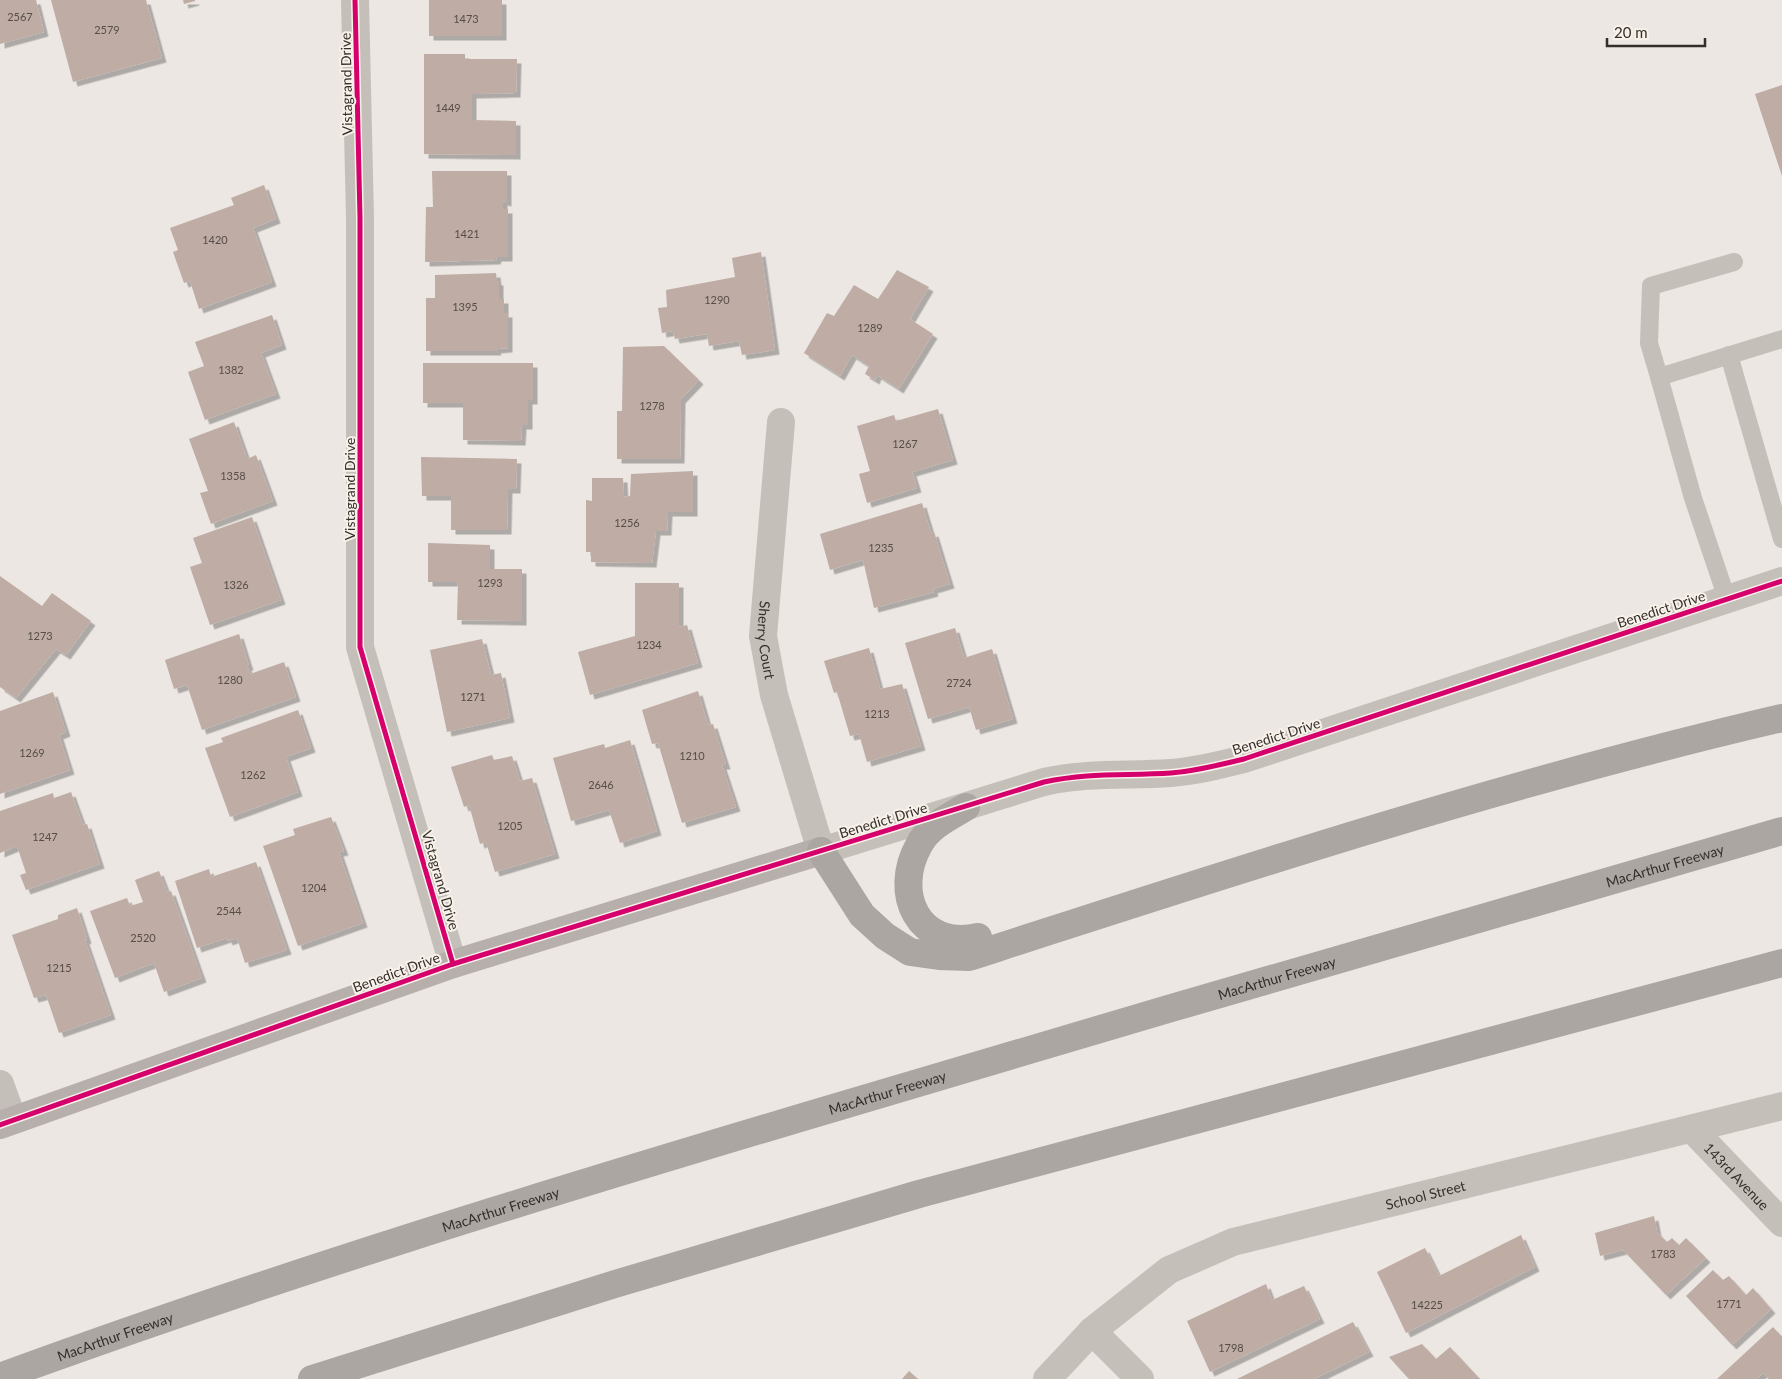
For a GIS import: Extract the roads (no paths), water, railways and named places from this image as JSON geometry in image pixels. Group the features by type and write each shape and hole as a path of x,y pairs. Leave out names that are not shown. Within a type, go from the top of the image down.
{"highway":[{"path":"821,851 862,915 885,936 910,952 939,956 969,957 1145,900 1510,789 1690,740 1782,718"},
{"path":"966,806 935,826 919,843 907,877 912,907 922,925 943,938 964,940 1145,900"},
{"name":"MacArthur Freeway","path":"0,1377 330,1262 599,1178 1282,975 1782,831"},
{"path":"312,1379 361,1362 606,1287 919,1194 1782,963"}],"street":[{"name":"Vistagrand Drive","path":"355,0 360,218 360,647 453,964"},
{"name":"Sherry Court","path":"782,422 763,636 774,695 821,851"},
{"name":"Benedict Drive","path":"7,1122 453,964 966,806 1069,777 1090,774 1172,772 1206,768 1244,759 1782,581"},
{"path":"0,1084 7,1122"},
{"name":"School Street","path":"1052,1373 1092,1331 1169,1270 1233,1242 1782,1106"},
{"name":"143rd Avenue","path":"1692,1129 1782,1223"},
{"path":"1092,1331 1140,1379"}],"lane":[{"path":"1727,599 1694,498 1649,343 1651,286 1734,262"},
{"path":"1659,377 1782,339"},
{"path":"1729,355 1782,539"}]}
